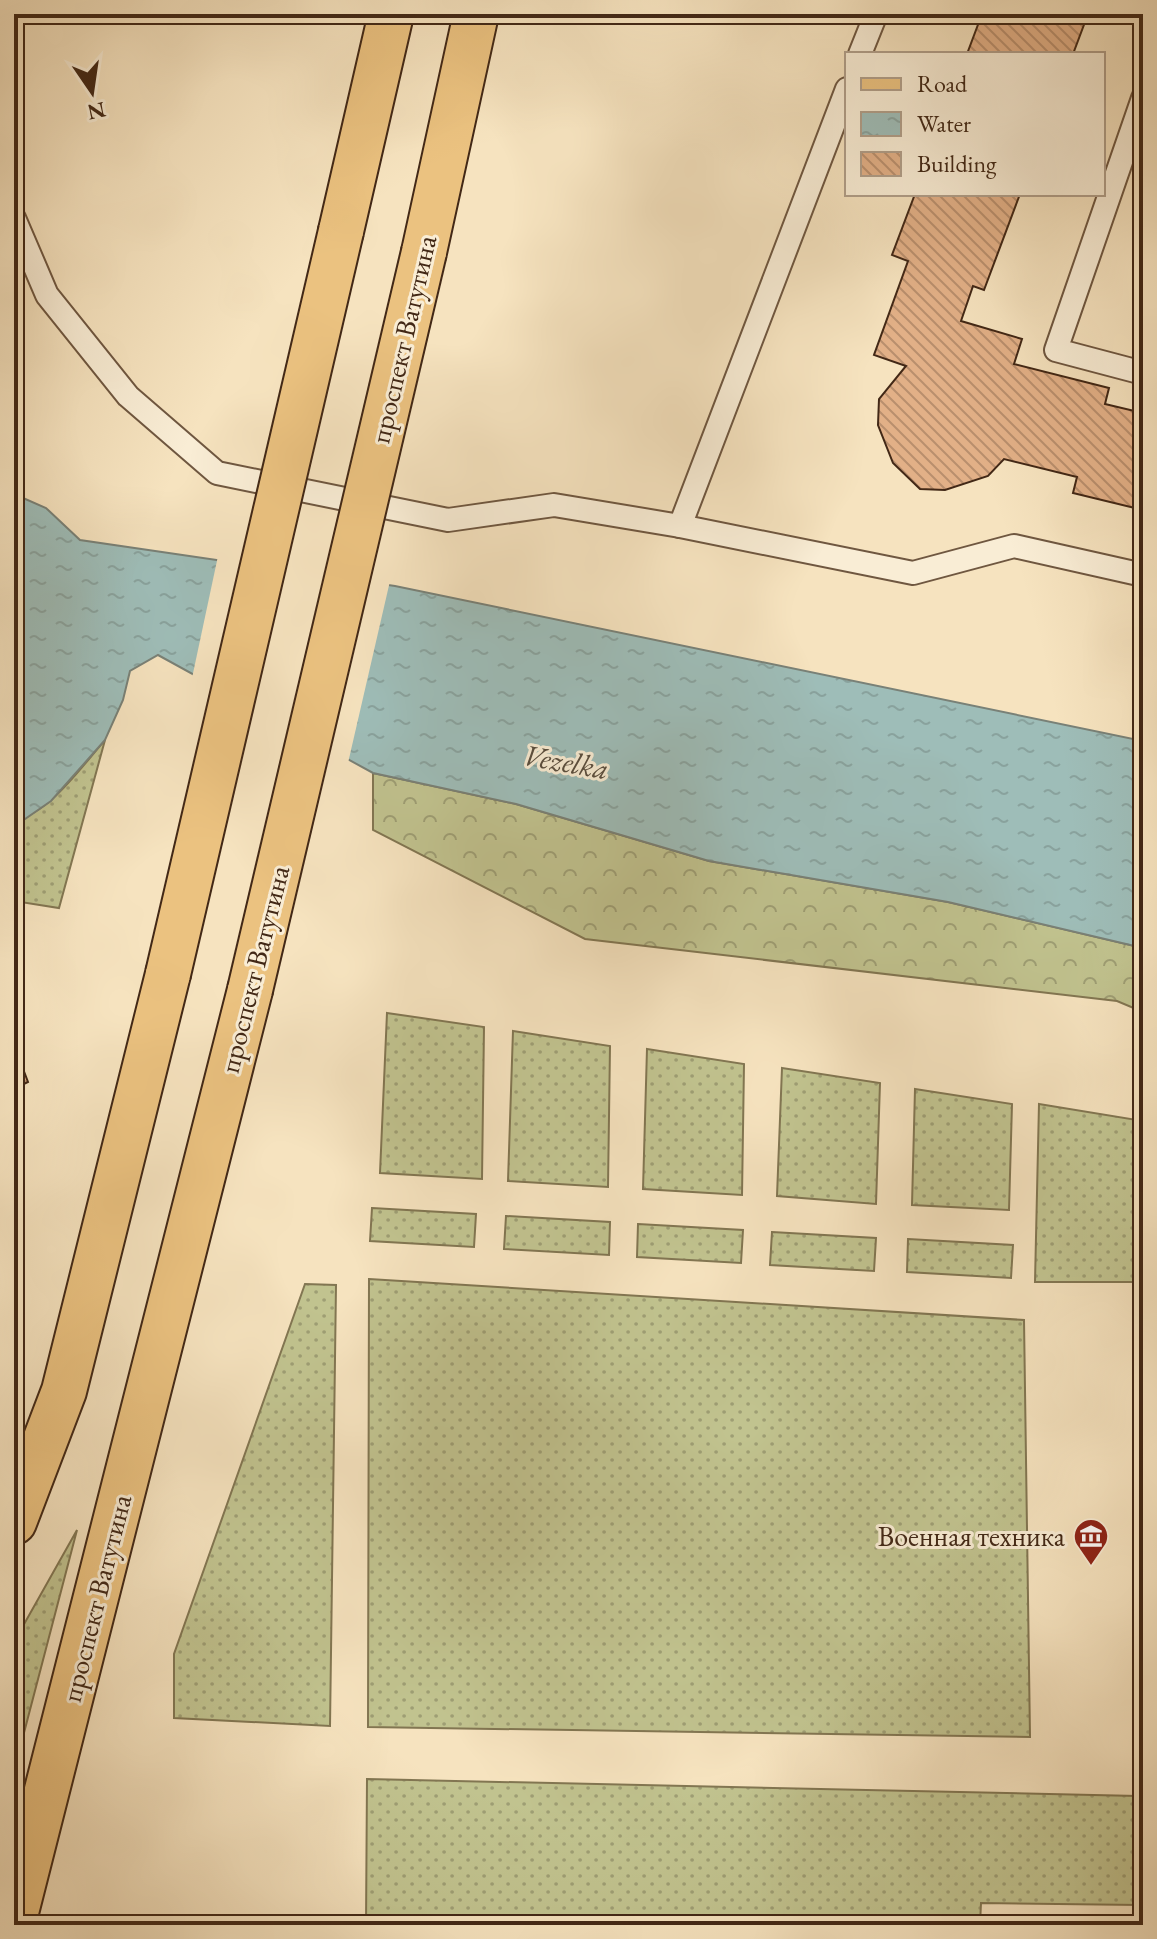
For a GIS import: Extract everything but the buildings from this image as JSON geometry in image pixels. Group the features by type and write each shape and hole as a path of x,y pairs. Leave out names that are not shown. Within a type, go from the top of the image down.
{"main road":[{"path":"14,1522 64,1391 168,974 391,14"},
{"name":"проспект Ватутина","path":"14,1920 250,990 424,252 476,14"}],"lane":[{"path":"861,52 876,14"},
{"path":"680,526 845,94"},
{"path":"1143,98 1056,350 1143,373"},
{"path":"14,218 47,295 128,396 217,473 448,520 554,505 680,526 913,573 1014,546 1143,575"}],"green space":[{"path":"105,740 59,908 14,901 14,820 40,809 52,799"},
{"path":"373,773 516,804 709,861 948,902 1143,948 1143,1012 1117,1001 585,939 373,830"},
{"path":"387,1013 484,1027 482,1179 380,1173"},
{"path":"513,1031 610,1046 608,1187 508,1181"},
{"path":"647,1049 744,1064 742,1195 643,1189"},
{"path":"782,1068 880,1083 876,1204 777,1196"},
{"path":"915,1089 1012,1104 1009,1210 912,1205"},
{"path":"1039,1104 1137,1120 1133,1282 1035,1282"},
{"path":"372,1208 476,1214 474,1247 370,1241"},
{"path":"506,1216 610,1222 609,1255 504,1249"},
{"path":"638,1224 743,1230 741,1263 637,1257"},
{"path":"772,1232 876,1238 874,1271 770,1265"},
{"path":"908,1239 1013,1245 1011,1278 907,1272"},
{"path":"369,1279 1024,1320 1030,1737 368,1727"},
{"path":"305,1284 336,1285 330,1726 174,1718 174,1654"},
{"path":"77,1530 14,1771 14,1642"},
{"path":"367,1779 1137,1796 1139,1905 981,1903 980,1925 366,1925"}],"water":[{"name":"Vezelka","path":"14,494 46,508 80,540 395,586 1143,741 1143,948 948,902 709,861 516,804 373,773 158,655 130,671 123,700 105,740 51,801 25,819 14,820"}],"pier":[{"path":"218,556 390,581 348,763 192,678"}],"place":[{"name":"Военная техника","path":"1091,1567"}]}
